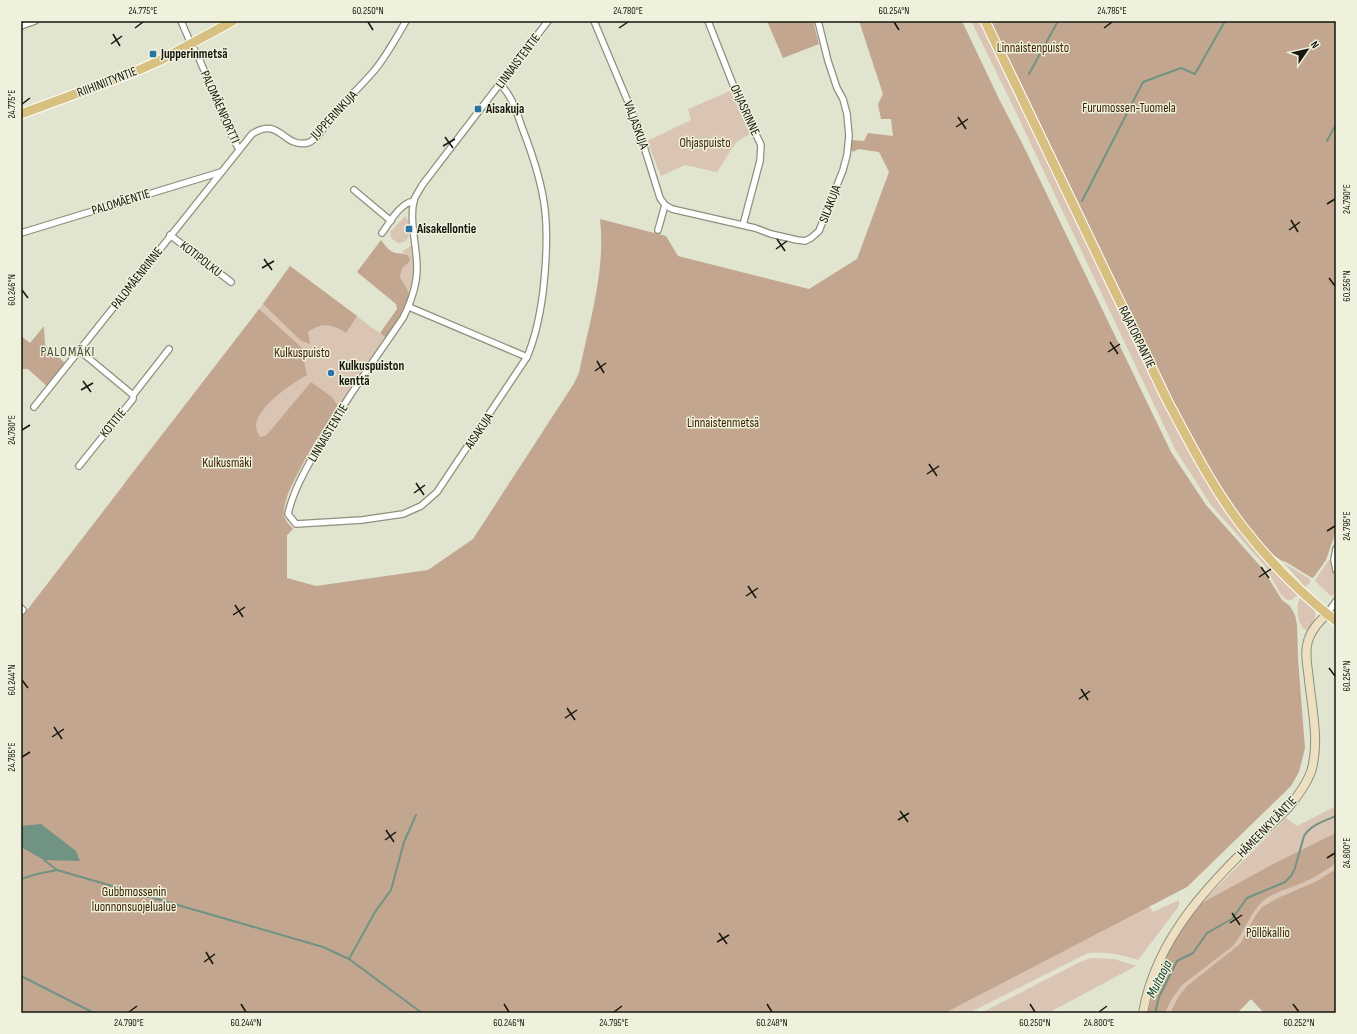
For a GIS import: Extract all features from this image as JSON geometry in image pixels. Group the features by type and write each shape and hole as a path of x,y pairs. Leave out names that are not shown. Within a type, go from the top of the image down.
{"main road":[{"name":"RIIHINIITYNTIE","path":"21,114 132,74 233,21"},
{"name":"RAJATORPANTIE","path":"985,21 1167,400 1209,476 1242,526 1259,546 1284,574 1326,614 1336,621"}],"street":[{"path":"21,26 35,21"},
{"name":"PALOMÄENPORTTI","path":"181,21 239,149"},
{"name":"JUPPERINKUJA","path":"239,149 252,134 260,129 266,128 276,130 294,142 301,144 310,142 321,131 335,112 374,70 406,21"},
{"name":"LINNAISTENTIE","path":"292,520 288,514 291,502 315,453 330,426 403,318 408,307 414,288 417,268 413,221 414,201 423,184 548,21"},
{"name":"VALJASKUJA","path":"594,21 636,121 660,198 665,205"},
{"name":"OHJASRINNE","path":"708,21 736,92 761,145 760,161 743,225"},
{"name":"SILAKUJA","path":"665,205 672,209 743,225 797,240 805,241 819,231 843,170 847,155 849,136 844,99 837,88 828,61 818,21"},
{"name":"AISAKUJA","path":"292,520 296,524 362,520 403,514 421,506 437,492 527,357 535,339 545,277 547,240 545,209 531,152 512,100 500,84"},
{"name":"PALOMÄENRINNE","path":"34,407 239,149"},
{"name":"PALOMÄENTIE","path":"21,233 222,172"},
{"path":"354,190 391,221"},
{"path":"382,232 404,205 414,201"},
{"path":"658,230 665,205"},
{"name":"KOTIPOLKU","path":"170,235 231,282"},
{"path":"408,307 527,357"},
{"path":"132,395 169,349"},
{"name":"KOTITIE","path":"79,466 133,399 132,395 80,351"},
{"path":"1336,549 1334,560 1336,570"},
{"name":"HÄMEENKYLÄNTIE","path":"1143,1013 1147,992 1163,952 1184,916 1215,880 1288,808 1308,779 1311,771 1315,743 1307,642 1310,633 1336,600"}],"green space":[{"path":"767,21 813,21 819,44 783,58"},
{"path":"859,21 962,21 1171,452 1206,505 1262,568 1282,600 1290,606 1295,615 1297,625 1298,659 1305,748 1299,772 1291,786 1187,887 945,1013 21,1013 21,618 259,309 301,347 307,375 276,396 263,410 256,425 260,437 265,436 271,430 311,382 332,397 338,406 304,461 288,493 284,507 284,517 293,529 287,535 287,578 316,586 428,570 473,539 573,385 579,373 599,277 601,258 600,219 666,236 678,256 809,289 857,259 889,172 879,152 858,149 853,152 850,148 851,140 864,141 868,133 893,136 891,119 881,119 878,104 883,94"},
{"path":"971,21 980,21 1177,428 1200,470 1299,594 1292,600 1287,600 1281,595 1265,566 1211,505 1175,449 1011,102"},
{"path":"990,21 1336,21 1336,531 1326,560 1314,577 1312,578 1277,557 1265,547 1241,517 1203,459 1158,372"},
{"name":"Ohjaspuisto","path":"730,91 750,134 736,142 717,172 685,165 661,176 647,141 691,120 688,109"},
{"path":"405,216 408,220 409,235 406,241 398,243 391,238 390,232"},
{"path":"381,240 391,251 408,255 410,261 402,268 400,277 408,290 408,300 386,338 380,333 397,309 396,304 357,272"},
{"path":"413,244 415,265 409,295 400,277 408,255 402,252"},
{"path":"290,266 386,338 315,442 288,494 284,515 287,522 293,529 287,535 287,578 125,482 252,319"},
{"path":"290,266 357,316 346,333 332,326 327,325 318,327 308,332 310,344 302,341 296,336 263,304"},
{"path":"44,326 45,345 65,363 48,387 28,369 21,369 21,336 30,343"},
{"path":"1329,560 1331,560 1336,584 1336,589 1332,597 1315,580"},
{"path":"1285,564 1310,579 1310,583 1305,587"},
{"path":"1301,596 1315,611 1315,619 1309,630 1304,629 1298,618 1297,608"},
{"name":"Pöllökallio","path":"1336,806 1336,1013 1264,1013 1251,999 1237,1013 1148,1013 1150,1003 1200,904 1286,818 1297,826"},
{"path":"1336,833 1336,863 1313,878 1272,895 1264,900 1255,910 1233,946 1182,985 1171,1000 1165,1013 1148,1013 1156,980 1165,959 1175,939 1200,904 1275,863"},
{"path":"1336,869 1336,1013 1264,1013 1251,999 1237,1013 1170,1013 1179,996 1187,986 1240,944 1262,907 1278,898 1317,881"},
{"path":"1179,900 1179,906 1138,960 1113,954 1088,953 969,1013 945,1013 1149,906 1153,912"},
{"path":"1091,958 1114,959 1136,966 1048,1013 981,1013 1080,962"}],"shaded area":[{"path":"41,824 76,851 80,861 44,860 21,847 21,826"}],"waterway":[{"path":"1029,74 1058,21"},
{"path":"1082,201 1143,82 1181,68 1195,74 1225,21"},
{"path":"1327,141 1336,124"},
{"path":"349,959 375,912 391,890 404,842 416,815"},
{"name":"Multaoja","path":"1155,1013 1159,997 1177,961 1193,953 1207,933 1232,919 1247,898 1285,882 1291,876 1295,868 1304,836 1307,832 1318,824 1336,816"},
{"path":"44,860 57,870 323,947 349,959 422,1013"},
{"path":"21,879 57,870"},
{"path":"21,976 94,1013"}],"place":[{"name":"Jupperinmetsä","path":"153,54"},
{"name":"Aisakuja","path":"478,109"},
{"name":"Aisakellontie","path":"409,229"},
{"name":"Kulkuspuiston kenttä","path":"331,373"}],"district":[{"name":"PALOMÄKI","path":"68,351"}],"park label":[{"name":"Linnaistenpuisto","path":"1033,48"},
{"name":"Furumossen-Tuomela","path":"1129,108"},
{"name":"Kulkuspuisto","path":"302,353"},
{"name":"Linnaistenmetsä","path":"723,423"},
{"name":"Kulkusmäki","path":"227,463"},
{"name":"Gubbmossenin luonnonsuojelualue","path":"134,900"}]}
